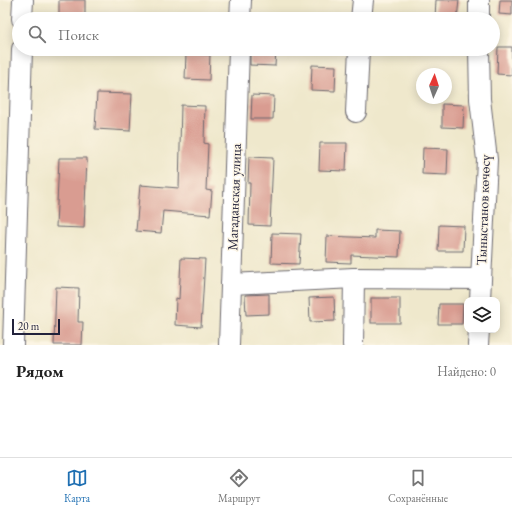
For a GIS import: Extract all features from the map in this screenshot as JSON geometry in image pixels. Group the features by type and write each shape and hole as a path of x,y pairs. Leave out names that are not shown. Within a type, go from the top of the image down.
{"street":[{"path":"22,12 23,0"},
{"path":"240,12 241,0"},
{"path":"361,12 362,0"},
{"path":"479,0 479,12"},
{"path":"13,345 22,56"},
{"name":"Магаданская улица","path":"229,345 239,56"},
{"path":"356,112 360,56"},
{"name":"Тыныстанов көчөсү","path":"479,56 480,99 487,160 480,297"},
{"path":"231,284 354,278 480,279"},
{"path":"353,345 354,278"},
{"path":"478,345 479,333"}],"building":[{"path":"59,0 85,0 85,12 59,12"},
{"path":"436,0 459,0 458,12 435,12"},
{"path":"500,0 512,0 512,15 500,14"},
{"path":"500,47 512,47 512,75 497,74 498,56 500,56"},
{"path":"186,56 210,56 209,80 185,79"},
{"path":"250,56 276,56 275,66 250,65"},
{"path":"312,65 336,66 335,91 311,90"},
{"path":"97,93 132,94 130,131 95,129"},
{"path":"252,95 274,96 273,119 251,119"},
{"path":"442,104 464,105 463,128 442,127"},
{"path":"181,105 205,106 204,143 208,144 206,190 212,191 210,215 163,211 161,233 136,231 140,185 179,188"},
{"path":"320,143 347,143 346,171 319,170"},
{"path":"423,148 448,149 447,175 422,174"},
{"path":"249,157 273,158 270,226 249,225"},
{"path":"59,158 87,158 84,228 56,227"},
{"path":"439,225 464,226 463,251 438,251"},
{"path":"375,230 400,231 399,257 351,255 351,263 326,262 327,236 375,238"},
{"path":"272,233 301,234 299,264 271,263"},
{"path":"181,258 205,259 201,327 175,325 176,298 179,299"},
{"path":"56,287 79,288 78,322 83,322 82,345 54,345"},
{"path":"269,294 269,314 246,315 245,295"},
{"path":"334,297 335,321 310,322 309,298"},
{"path":"371,298 400,298 400,323 371,323"},
{"path":"439,304 463,304 462,324 438,324"}]}
